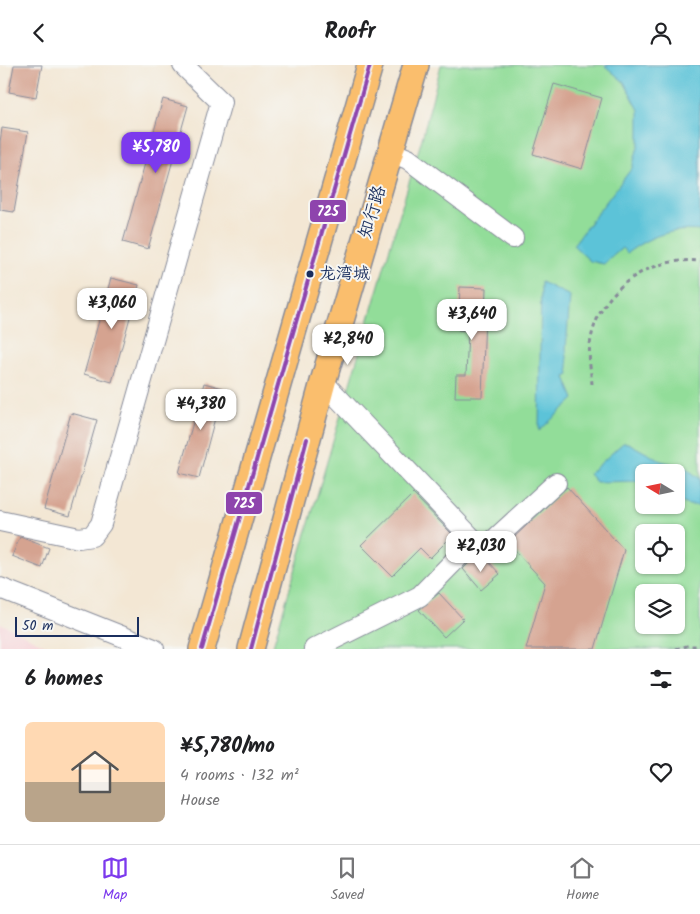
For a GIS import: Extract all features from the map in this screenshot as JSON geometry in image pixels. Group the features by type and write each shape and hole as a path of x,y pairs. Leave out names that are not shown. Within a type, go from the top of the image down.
{"main road":[{"path":"202,649 370,65"},
{"name":"知行路","path":"251,649 323,382 415,69"}],"street":[{"path":"0,521 79,538 92,536 101,524 221,102 183,65"},
{"path":"391,151 408,159 513,238"},
{"path":"323,382 483,550 556,483"},
{"path":"314,649 420,596 474,541"},
{"path":"0,588 154,649"}],"path":[{"path":"592,384 589,346 598,315 613,291 637,274 660,264 686,260 700,261"},
{"path":"676,649 687,645 700,646"}],"shaded area":[{"path":"0,623 53,649 0,649"}],"green space":[{"path":"441,65 700,65 700,649 272,649 423,135"}],"water":[{"path":"604,65 700,65 700,231 670,232 644,242 627,253 622,248 604,264 590,261 573,245 632,168 639,143 639,110 624,82"},
{"path":"541,282 570,296 566,349 569,375 565,377 574,399 539,431"},
{"path":"623,443 628,443 661,461 673,464 635,464 635,481 596,482 589,474"},
{"path":"685,467 700,479 699,505 685,504"}],"building":[{"path":"14,65 42,65 36,97 9,92"},
{"path":"554,84 602,98 582,169 533,154"},
{"path":"163,99 188,106 148,249 123,242"},
{"path":"2,128 28,132 14,212 0,210 0,142"},
{"path":"111,278 139,285 112,382 84,374"},
{"path":"460,287 486,288 482,397 455,397 456,375 466,375 468,331 458,330"},
{"path":"204,383 223,388 199,478 179,473"},
{"path":"71,413 97,420 70,516 44,509"},
{"path":"567,487 624,550 595,649 526,649 545,583 508,543"},
{"path":"413,494 453,535 430,558 420,548 392,576 361,545"},
{"path":"20,537 49,548 42,568 12,556"},
{"path":"474,558 480,561 488,561 500,574 481,590 463,569"},
{"path":"439,593 463,619 444,637 419,610"}],"transit line":[{"name":"725","path":"202,649 370,65"},
{"name":"725","path":"251,649 307,439"}],"place":[{"name":"龙湾城","path":"310,274"}]}
